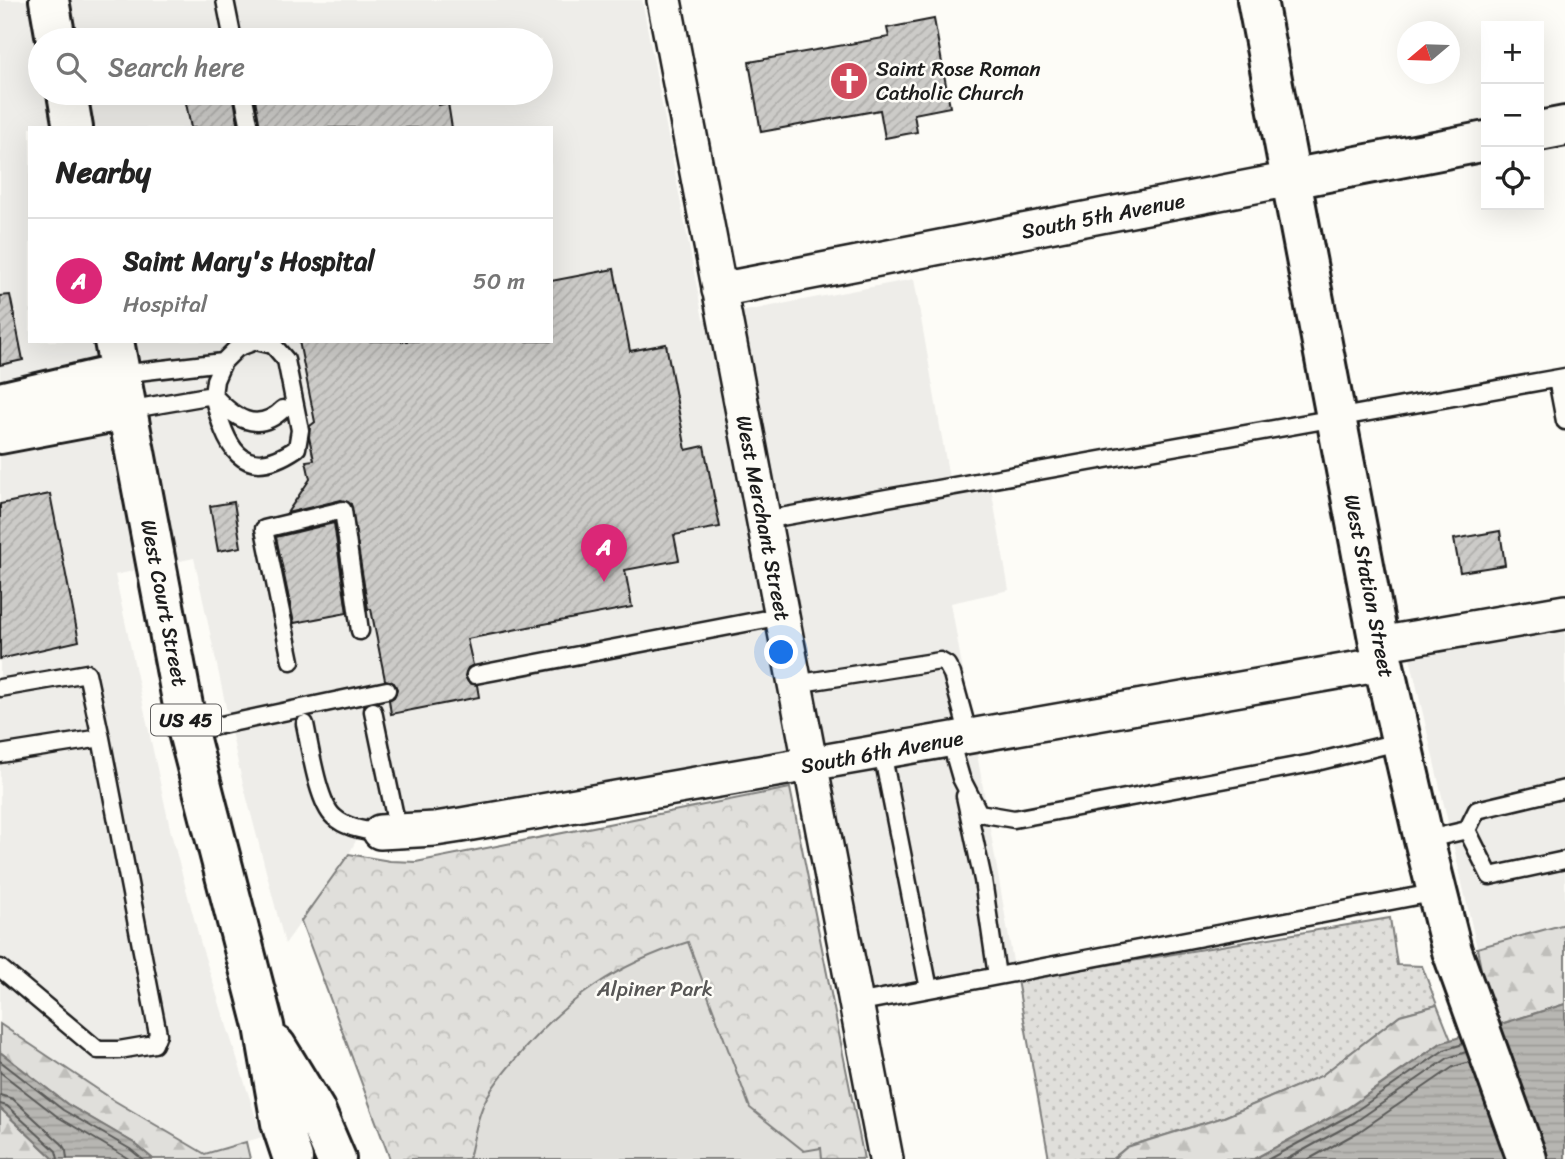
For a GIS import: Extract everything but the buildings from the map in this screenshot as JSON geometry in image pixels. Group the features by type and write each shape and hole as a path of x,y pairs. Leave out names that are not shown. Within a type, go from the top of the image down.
{"main road":[{"path":"49,0 55,28"},
{"name":"West Station Street","path":"1257,0 1381,654 1424,840 1452,951 1527,1159"},
{"path":"68,105 73,126"},
{"path":"1544,130 1565,126"},
{"name":"South 5th Avenue","path":"1291,180 1481,142"},
{"path":"0,402 121,375"},
{"path":"0,434 121,375"},
{"name":"West Court Street","path":"121,375 188,732 264,1026 281,1123 293,1159"},
{"name":"West Court Street","path":"264,1026 315,1110 336,1159"}],"street":[{"name":"West Merchant Street","path":"664,0 886,1159"},
{"name":"South 5th Avenue","path":"719,290 1291,180"},
{"name":"South 6th Avenue","path":"389,832 435,829 960,738 1381,654 1565,612"}],"lane":[{"path":"225,0 231,28"},
{"path":"245,105 250,126"},
{"path":"251,343 237,348 223,362 215,380 213,395 220,426 228,444 240,458 254,463 271,462 297,449 300,430 286,359 273,345 264,343"},
{"path":"121,375 223,362"},
{"path":"121,375 213,395 234,416 251,421 267,420 283,409"},
{"path":"764,520 1561,378 1565,421"},
{"path":"291,661 264,529 343,510 360,631"},
{"path":"475,675 782,616"},
{"path":"795,684 940,661 947,665 952,674 960,738 961,778 983,880 997,976"},
{"path":"0,688 87,673 158,1034 153,1044 119,1050 98,1050 0,968"},
{"path":"188,732 387,690"},
{"path":"305,724 321,793 334,817 359,830 389,832 373,711"},
{"path":"0,754 101,738"},
{"path":"961,778 979,813 1014,819 1312,763 1402,741"},
{"path":"882,752 929,989"},
{"path":"1467,830 1477,810 1565,789"},
{"path":"1424,840 1467,830"},
{"path":"1467,830 1490,876 1565,860"},
{"path":"856,1003 1438,892"}],"shaded area":[{"path":"0,0 642,0 703,319 914,279 949,478 988,471 1009,590 951,603 1014,967 868,993 823,744 364,825 349,854 285,944 239,768 194,558 115,575 171,833 202,948 262,1137 205,1154 115,1101 0,1024"},
{"path":"1565,623 1565,924 1477,948 1408,649"}],"green space":[{"name":"Alpiner Park","path":"790,788 864,1159 390,1159 301,921 349,854 416,862"},
{"path":"1390,918 1397,965 1422,966 1437,1005 1400,1015 1321,1076 1224,1117 1127,1147 1112,1159 1049,1159 1017,980"},
{"path":"1565,924 1565,1004 1497,1025 1484,985 1477,948"},
{"path":"688,942 750,1108 804,1151 821,1148 822,1159 469,1159 478,1119 494,1085 556,1016 616,972"},
{"path":"1437,1005 1451,1040 1441,1043 1346,1109 1254,1159 1113,1159 1127,1147 1224,1117 1321,1076 1400,1015"},
{"path":"0,1024 115,1101 205,1154 246,1142 250,1159 153,1159 134,1143 67,1104 0,1052"},
{"path":"0,1108 54,1159 0,1159"}],"water":[{"path":"1565,1004 1565,1159 1254,1159 1347,1109 1441,1043"},
{"path":"0,1052 67,1104 134,1143 153,1159 54,1159 0,1108"}],"place":[{"name":"Saint Rose Roman Catholic Church","path":"849,81"},
{"name":"Saint Mary's Hospital","path":"604,582"}]}
